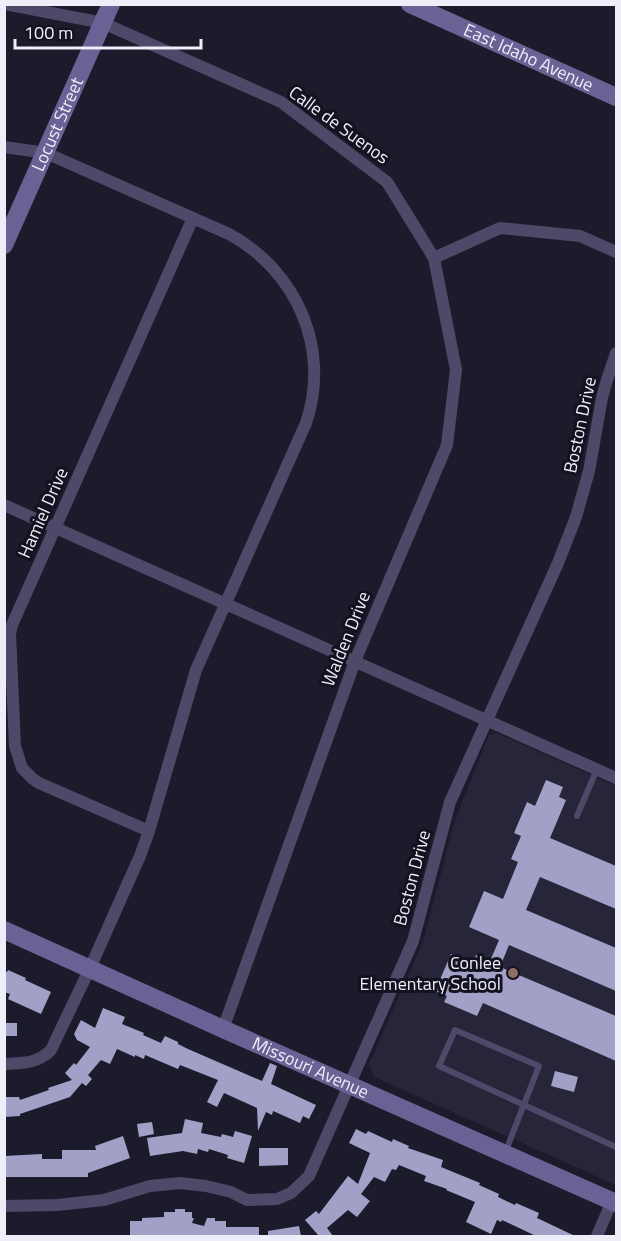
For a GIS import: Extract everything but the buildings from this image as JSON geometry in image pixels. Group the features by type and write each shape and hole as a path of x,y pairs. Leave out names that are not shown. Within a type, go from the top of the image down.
{"main road":[{"name":"Locust Street","path":"4,245 111,4"},
{"name":"East Idaho Avenue","path":"410,4 616,97"},
{"name":"Missouri Avenue","path":"4,930 614,1202"}],"street":[{"name":"Calle de Suenos","path":"4,4 103,23 281,102 387,182 434,258"},
{"path":"4,147 46,153 238,239 258,253 291,290 302,312 313,355 314,376 306,423 192,681 149,831 90,968 51,1050 33,1062 4,1064"},
{"name":"Hamiel Drive","path":"149,831 39,783 22,768 15,746 10,634 193,218"},
{"path":"434,258 500,228 580,236 616,252"},
{"name":"Walden Drive","path":"223,1029 355,661 447,445 456,370 434,258"},
{"name":"Boston Drive","path":"4,1206 57,1206 104,1200 150,1186 180,1183 231,1192 247,1200 276,1199 291,1193 309,1176 413,941 450,802 576,518 591,462 604,390 616,353"},
{"path":"4,505 616,778"},
{"path":"597,1236 614,1202"}],"lane":[{"path":"577,816 597,769"},
{"path":"505,1154 525,1105 539,1066 455,1030 439,1066 525,1105 616,1147"}],"shaded area":[{"name":"Conlee Elementary School","path":"497,733 616,786 616,1185 374,1077 369,1064 423,942 453,827 463,799 489,735"}],"place":[{"name":"Conlee Elementary School","path":"513,973"}]}
